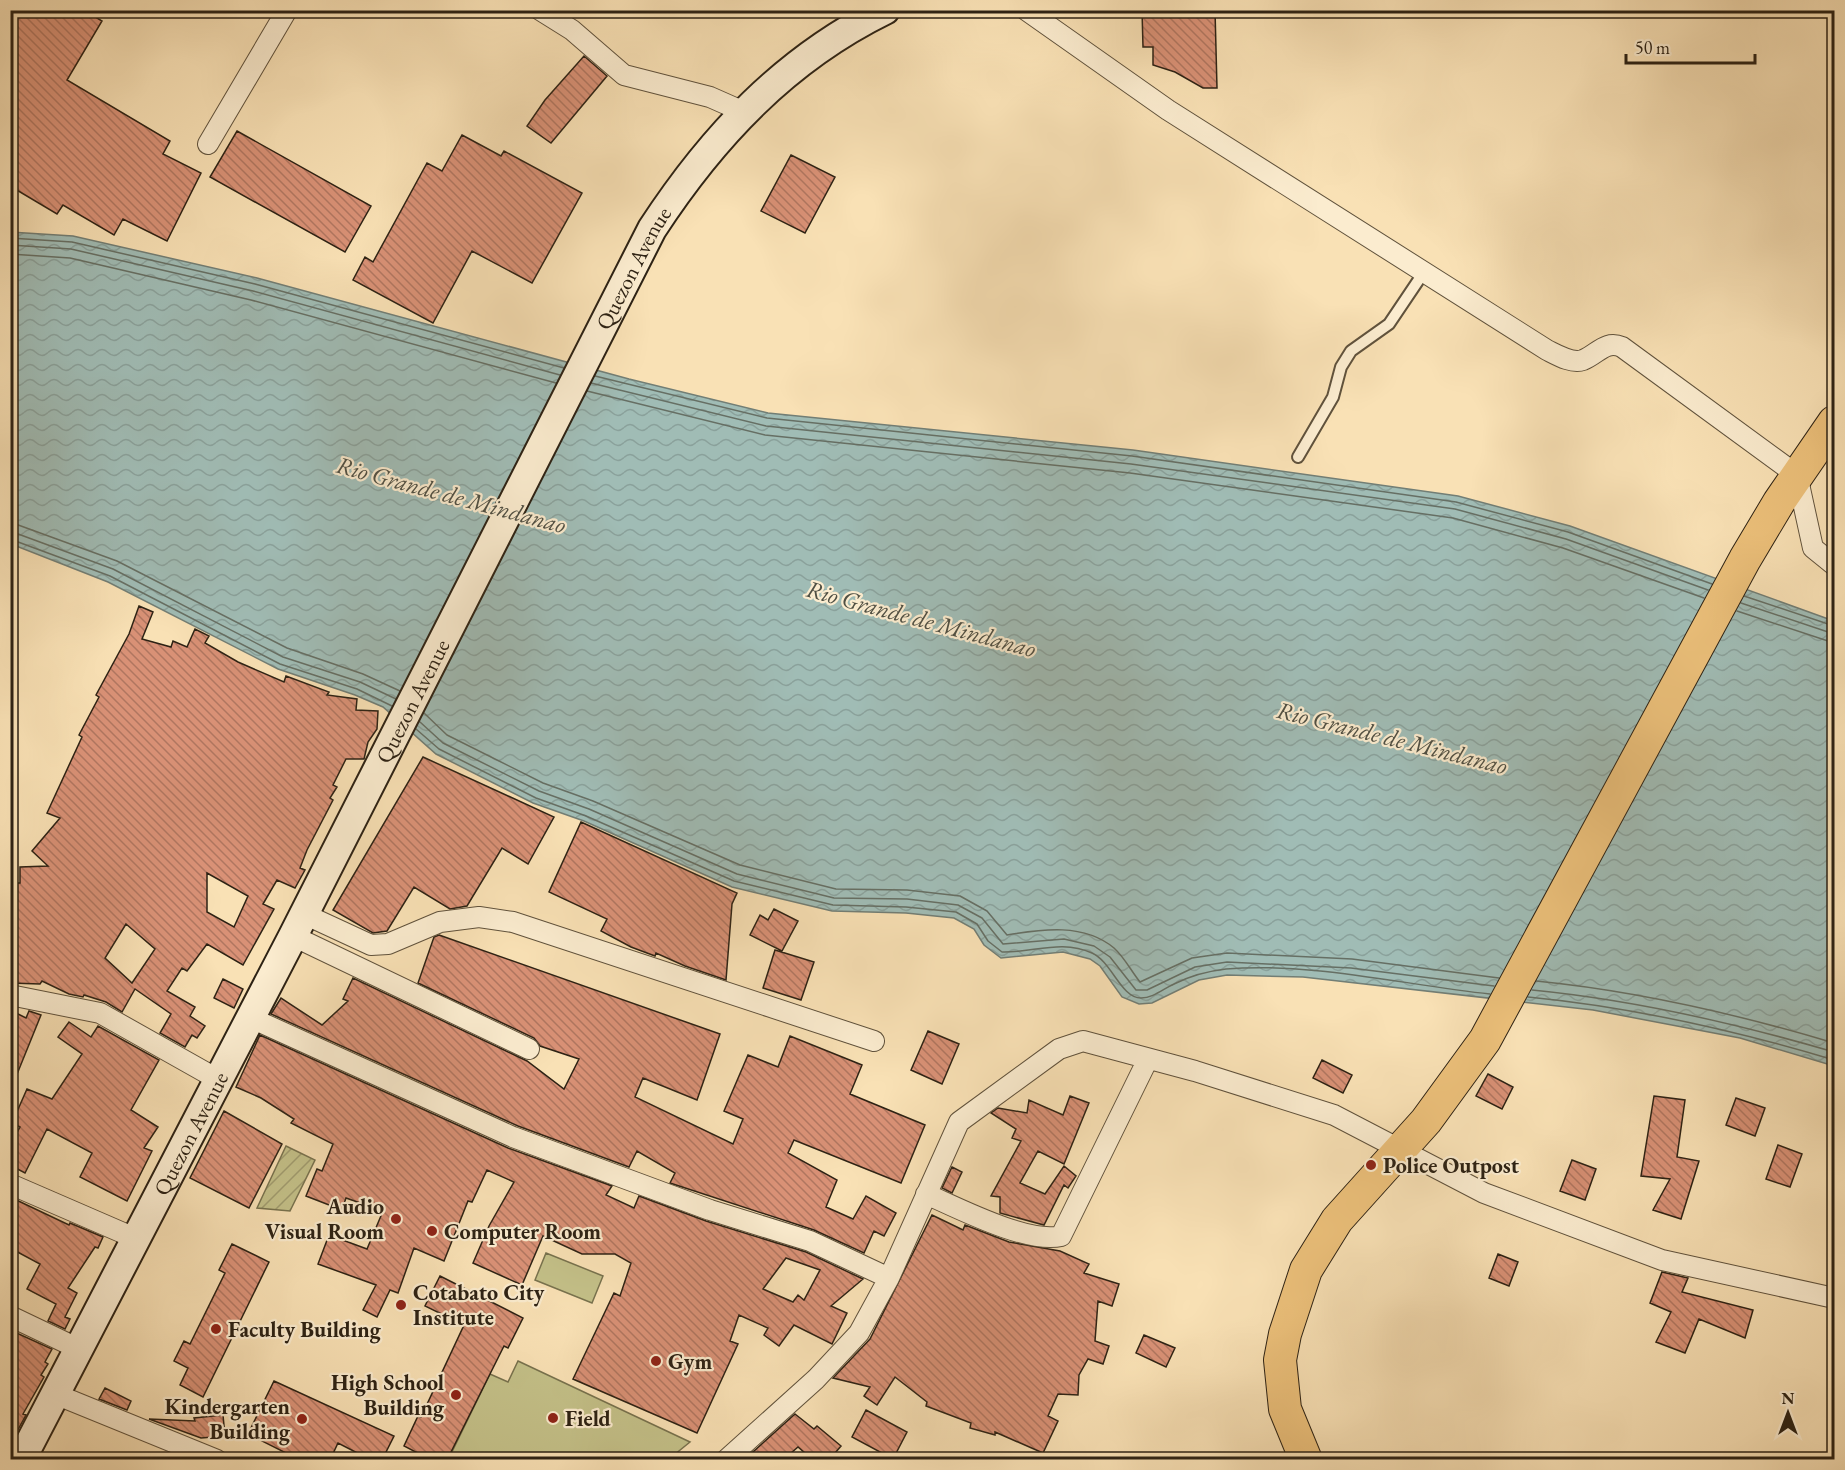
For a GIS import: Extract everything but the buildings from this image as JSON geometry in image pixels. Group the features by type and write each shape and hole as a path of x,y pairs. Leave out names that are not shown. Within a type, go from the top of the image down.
{"main road":[{"path":"1306,1460 1285,1409 1280,1360 1294,1302 1306,1270 1321,1241 1336,1220 1446,1098 1485,1040 1745,560 1797,476 1834,422"}],"street":[{"path":"208,144 287,10"},
{"path":"540,10 572,30 624,75 710,97 744,112"},
{"name":"Quezon Avenue","path":"21,1460 299,925 652,229 692,173 744,112 799,61 828,41 885,10"},
{"path":"1026,10 1168,110 1547,350 1566,359 1582,360 1608,346 1622,347 1797,476 1813,548 1834,566"},
{"path":"299,925 370,945 388,944 440,922 479,917 513,922 874,1041"},
{"path":"299,925 529,1049"},
{"path":"10,995 100,1013 219,1080"},
{"path":"251,1018 513,1137 710,1209 810,1241 889,1278"},
{"path":"726,1460 816,1379 858,1333 889,1278 959,1122 1059,1049 1083,1041 1334,1115 1484,1193 1662,1260 1834,1298"},
{"path":"926,1194 1002,1226 1047,1238 1061,1236 1148,1059"},
{"path":"10,1184 136,1239"},
{"path":"10,1316 79,1349"},
{"path":"55,1394 217,1460"}],"lane":[{"path":"1298,457 1333,397 1341,367 1351,351 1389,324 1424,272"}],"shaded area":[{"path":"286,1146 315,1160 290,1211 257,1208"},
{"path":"546,1253 603,1276 592,1303 535,1280"},
{"name":"Field","path":"518,1361 690,1442 669,1459 448,1460 490,1374 508,1382"}],"water":[{"name":"Rio Grande de Mindanao","path":"10,232 73,236 257,278 629,379 768,413 1133,450 1458,496 1570,526 1834,621 1834,1066 1740,1038 1593,1010 1303,977 1227,975 1199,980 1152,1003 1139,1004 1122,997 1100,966 1090,959 1063,952 1001,958 984,945 974,929 954,918 906,913 832,911 732,887 584,821 533,803 436,754 383,707 278,669 108,582 11,544"}],"place":[{"name":"Police Outpost","path":"1371,1165"},
{"name":"Audio Visual Room","path":"396,1219"},
{"name":"Computer Room","path":"432,1231"},
{"name":"Cotabato City Institute","path":"401,1305"},
{"name":"Faculty Building","path":"216,1329"},
{"name":"Gym","path":"656,1361"},
{"name":"High School Building","path":"456,1395"},
{"name":"Field","path":"553,1418"},
{"name":"Kindergarten Building","path":"302,1419"}]}
